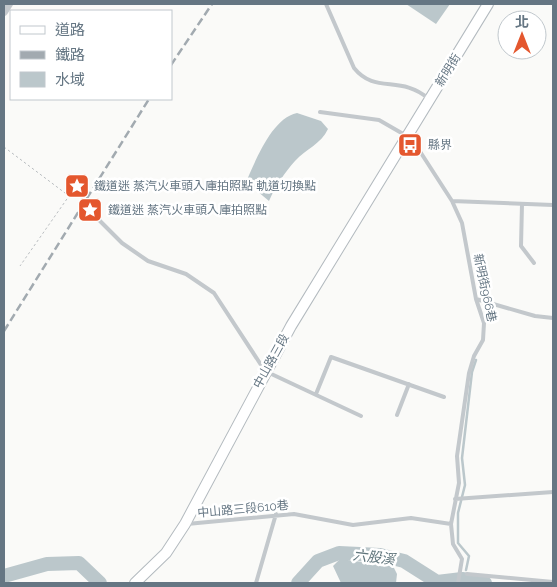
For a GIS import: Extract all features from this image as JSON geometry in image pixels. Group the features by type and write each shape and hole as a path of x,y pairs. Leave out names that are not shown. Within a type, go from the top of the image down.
{"street":[{"path":"4,12 9,4"},
{"name":"新明街","path":"408,136 488,4"},
{"name":"中山路三段","path":"135,583 166,554 185,524 265,371 408,136"}],"lane":[{"path":"326,4 354,68 360,76 374,83 400,84 419,91 430,100"},
{"path":"320,112 379,120 408,136"},
{"name":"新明街966巷","path":"408,136 452,201 462,223 476,299 484,323 483,340 474,356 469,373 458,456 459,483 451,524 453,544 462,559 458,583"},
{"path":"452,201 553,205"},
{"path":"522,204 522,246 534,263"},
{"path":"94,215 122,243 148,261 186,274 214,294 265,371 361,416"},
{"path":"476,299 535,316 553,318"},
{"path":"316,394 332,357 444,397"},
{"path":"397,415 409,384"},
{"path":"455,499 553,492"},
{"path":"256,583 276,514"},
{"name":"中山路三段610巷","path":"185,524 276,514 294,514 353,525 412,518 451,524"},
{"path":"467,574 553,582"}],"path":[{"path":"4,147 69,196 20,266"}],"water":[{"path":"406,4 450,4 436,24"},
{"path":"297,113 321,121 328,129 317,143 291,165 277,185 269,201 246,182 260,152 273,131 288,116"},
{"path":"340,559 393,566 397,574 396,583 341,583 333,566"}],"waterway":[{"path":"466,570 469,556 458,543 458,513 465,485 462,458 472,372 476,360"},
{"name":"六股溪","path":"298,583 318,561 339,553 380,555 404,561 437,582 462,579 485,583"},
{"name":"六股溪","path":"4,576 47,564 79,563 100,583"}],"railway":[{"path":"172,64 212,4"},
{"path":"4,331 148,100"}],"place":[{"name":"縣界","path":"410,145"},
{"name":"鐵道迷 蒸汽火車頭入庫拍照點 軌道切換點","path":"77,186"},
{"name":"鐵道迷 蒸汽火車頭入庫拍照點","path":"90,210"}]}
